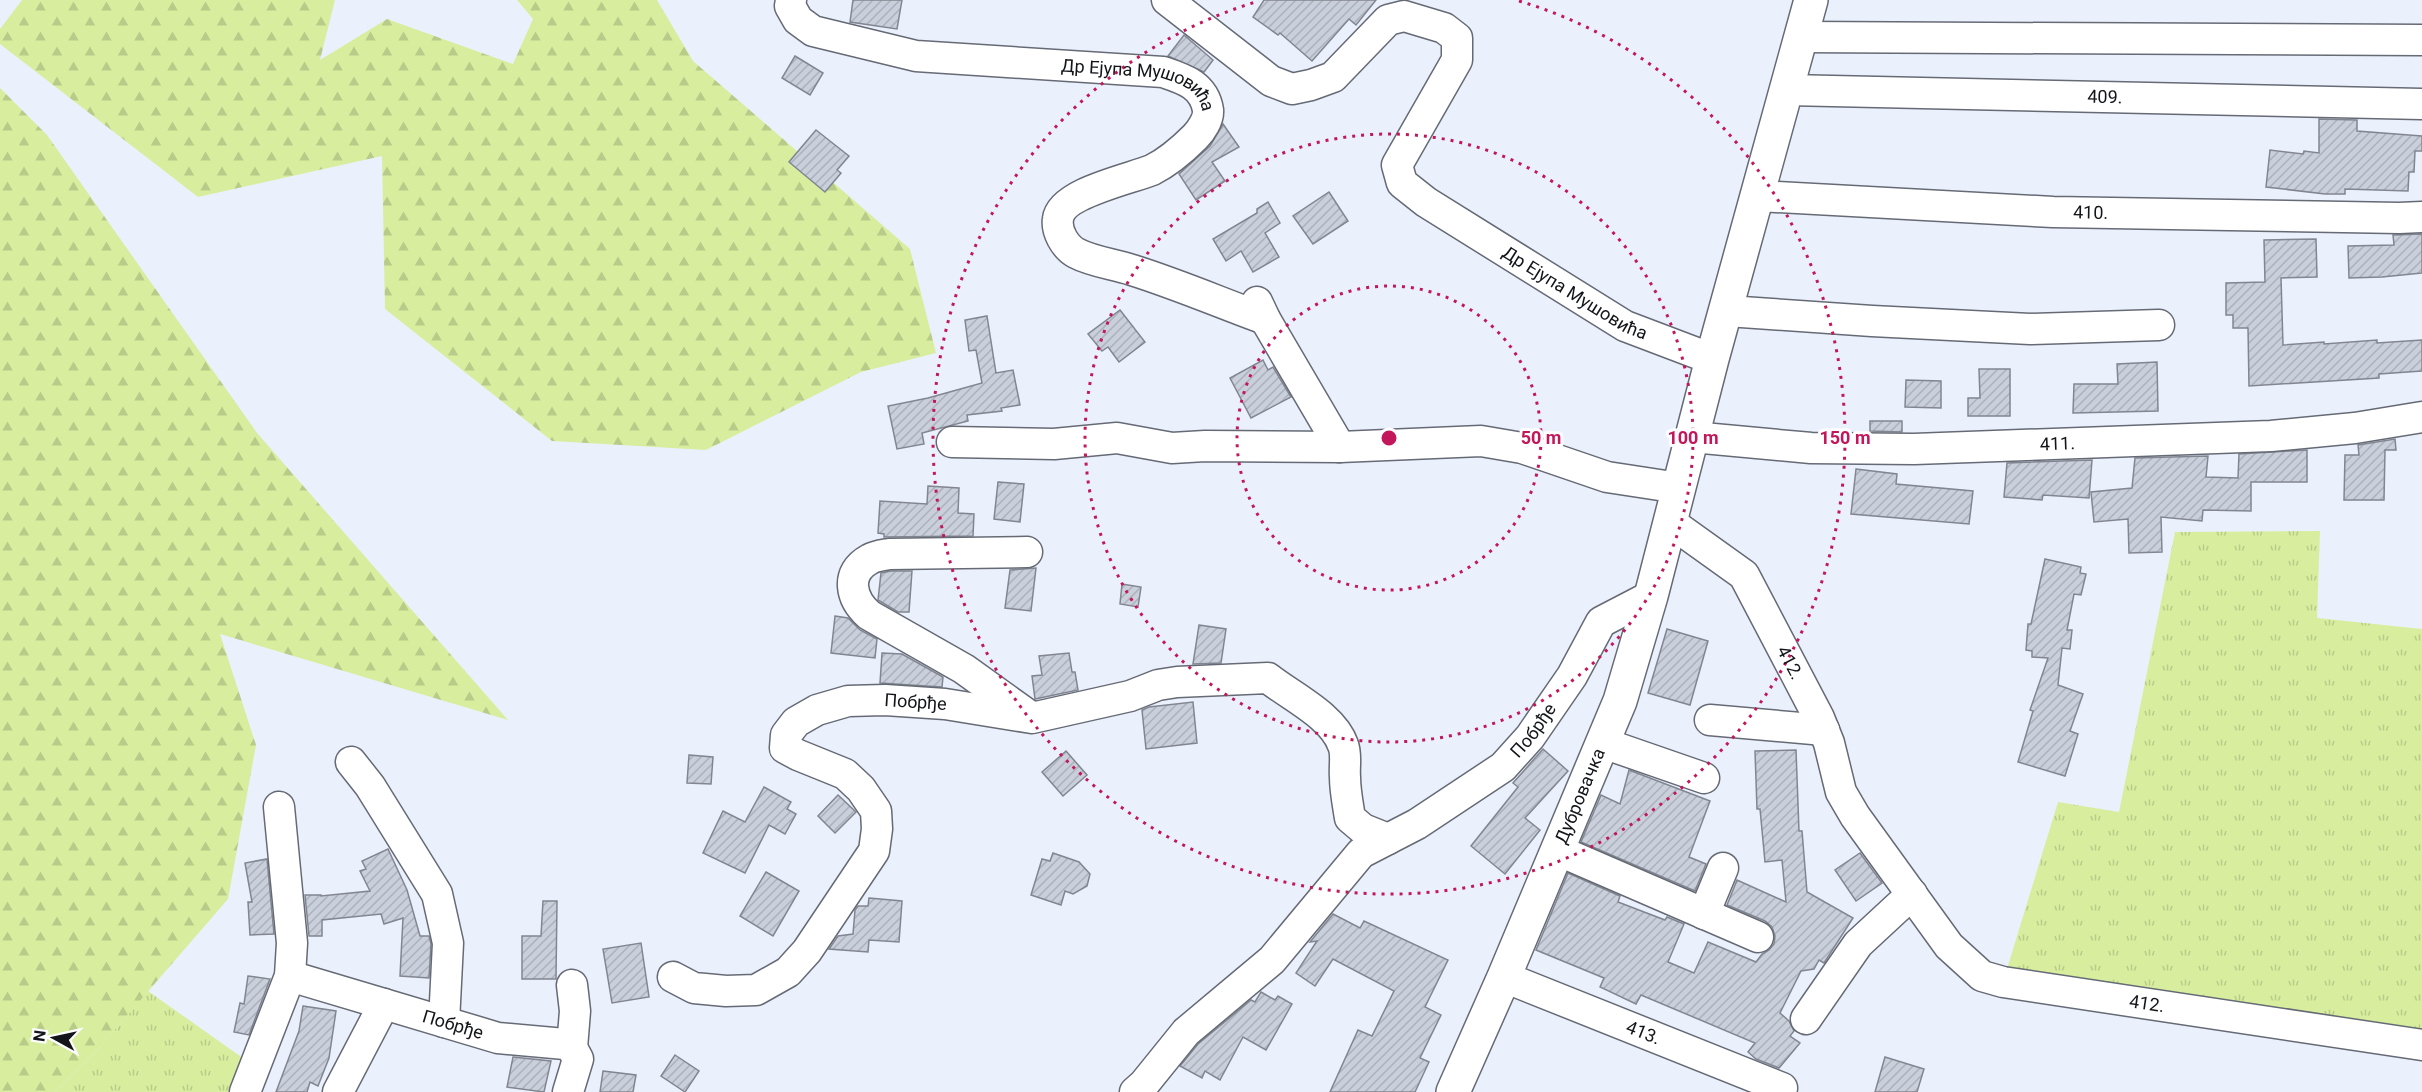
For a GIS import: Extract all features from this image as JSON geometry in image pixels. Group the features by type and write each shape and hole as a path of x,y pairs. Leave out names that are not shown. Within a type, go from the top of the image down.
{"main road":[{"path":"1678,488 1811,0"},
{"name":"Дубровачка","path":"1453,1092 1603,743 1623,690 1651,596 1678,488"}],"street":[{"name":"Др Ејупа Мушовића","path":"791,0 790,6 798,20 813,31 916,56 1163,72 1188,81 1205,95 1209,113 1201,132 1179,153 1153,170 1084,194 1065,205 1058,218 1061,237 1074,252 1094,260 1260,308 1340,447"},
{"name":"Др Ејупа Мушовића","path":"1167,0 1271,81 1292,89 1333,77 1388,20 1404,16 1444,28 1457,38 1457,60 1397,165 1402,183 1426,202 1625,326 1712,359"},
{"path":"1801,37 2422,40"},
{"name":"409.","path":"1786,90 2422,104"},
{"name":"410.","path":"1758,196 2053,212 2422,217"},
{"path":"1727,310 1872,321 2030,329 2158,325"},
{"name":"411.","path":"1692,437 1811,448 1926,448 2271,436 2355,428 2422,417"},
{"path":"952,442 1054,444 1117,438 1172,448 1205,446 1340,447 1462,441 1500,443 1522,447 1607,477 1678,488"},
{"name":"412.","path":"1670,522 1744,575 1824,729 1841,792 1855,816 1948,946 1982,976 2003,982 2422,1046"},
{"path":"1027,552 889,554 870,558 859,568 853,581 853,594 859,606 869,615 964,669 1032,718"},
{"name":"Побрђе","path":"1135,1092 1185,1032 1272,960 1361,854 1417,824 1503,768 1530,737 1572,676 1601,622 1651,596"},
{"name":"Побрђе","path":"673,977 694,988 756,990 788,972 807,951 874,851 877,829 876,811 861,789 844,774 785,748 786,735 796,722 817,710 848,701 885,700 945,704 1032,718 1130,696 1158,685 1177,681 1268,678 1314,710 1331,725 1344,746 1345,780 1350,818 1363,829 1388,839"},
{"path":"1710,720 1824,729"},
{"path":"1603,743 1704,778"},
{"path":"351,762 370,786 437,894 448,943 444,1022"},
{"path":"245,1092 290,976 292,943 279,807"},
{"path":"1557,850 1758,937"},
{"path":"1704,914 1723,868"},
{"path":"1806,1018 1858,944 1912,894"},
{"name":"Побрђе","path":"290,976 498,1038 565,1044 572,1048"},
{"name":"413.","path":"1504,977 1782,1088"},
{"path":"568,1092 578,1059 572,1048 575,1011 572,985"},
{"path":"338,1092 384,1004"}],"green space":[{"path":"22,0 335,0 320,60 387,19 513,64 533,19 517,0 657,0 693,61 910,249 936,353 861,372 706,450 552,441 385,309 382,156 198,197 0,44 0,29"},
{"path":"0,88 47,135 257,433 508,720 220,634 256,745 228,899 99,1048 55,1092 0,1092"},
{"path":"2320,531 2317,618 2422,629 2422,1046 2003,982 2058,802 2119,812 2175,532"},
{"path":"148,991 247,1061 236,1092 55,1092 99,1048"}],"building":[{"path":"853,0 902,0 897,29 850,22"},
{"path":"1264,0 1376,0 1356,25 1349,19 1312,61 1280,33 1278,35 1253,17"},
{"path":"1184,35 1213,60 1204,72 1168,56"},
{"path":"795,56 823,73 810,95 782,78"},
{"path":"2319,119 2357,120 2357,131 2422,136 2422,151 2415,151 2414,172 2409,172 2408,191 2345,189 2345,194 2325,194 2266,187 2270,150 2303,154 2304,151 2319,153"},
{"path":"1223,124 1239,147 1212,162 1225,181 1196,200 1179,174 1210,146"},
{"path":"816,130 849,156 837,170 841,173 825,192 789,162"},
{"path":"1329,192 1348,221 1313,244 1293,216"},
{"path":"1268,202 1280,223 1265,233 1279,257 1253,272 1241,251 1226,261 1213,239 1257,213 1257,209"},
{"path":"2422,234 2422,273 2349,278 2348,246 2394,245 2393,235"},
{"path":"2316,239 2317,277 2281,278 2283,345 2422,340 2422,371 2379,374 2379,378 2249,386 2248,328 2233,328 2233,315 2226,315 2226,283 2265,282 2264,240"},
{"path":"1120,310 1145,342 1119,362 1108,347 1102,351 1088,334"},
{"path":"987,316 996,373 1013,370 1020,405 1001,408 1002,411 967,415 968,421 922,433 924,444 897,449 888,406 982,383 976,350 969,351 965,320"},
{"path":"1263,360 1268,370 1273,367 1291,397 1251,418 1230,378"},
{"path":"2157,362 2158,411 2073,413 2074,384 2118,384 2117,364"},
{"path":"1979,369 2010,369 2010,416 1968,416 1968,398 1980,398"},
{"path":"1906,380 1941,381 1941,408 1905,407"},
{"path":"1870,421 1902,421 1902,432 1870,431"},
{"path":"2395,439 2396,450 2385,450 2384,500 2344,500 2345,455 2359,455 2358,445"},
{"path":"2307,450 2307,482 2251,482 2251,511 2203,510 2202,521 2161,517 2162,552 2129,553 2128,519 2094,522 2091,492 2132,488 2135,458 2208,456 2206,477 2238,478 2239,454"},
{"path":"2092,460 2089,498 2043,495 2042,500 2004,497 2007,463"},
{"path":"1856,469 1897,474 1896,484 1973,491 1969,524 1851,514"},
{"path":"998,482 1024,484 1020,522 994,519"},
{"path":"928,486 959,488 958,513 974,514 973,536 884,537 884,534 878,533 880,501 927,504"},
{"path":"2045,559 2081,567 2080,573 2086,574 2081,595 2074,594 2067,630 2072,630 2070,649 2062,648 2058,685 2083,694 2070,731 2078,734 2065,776 2018,762 2033,711 2030,710 2048,658 2032,657 2032,651 2026,650 2028,624 2031,624"},
{"path":"1036,568 1031,611 1005,608 1010,570"},
{"path":"912,571 909,612 898,612 878,600 881,573"},
{"path":"1122,584 1141,587 1138,607 1120,604"},
{"path":"835,616 848,618 860,630 877,639 875,658 831,653"},
{"path":"1199,625 1226,629 1221,663 1193,664"},
{"path":"1667,629 1708,641 1690,705 1648,693"},
{"path":"882,653 902,654 943,677 942,687 880,683"},
{"path":"1069,653 1078,690 1035,699 1032,676 1042,675 1039,656"},
{"path":"1193,702 1197,743 1146,749 1142,710 1149,707"},
{"path":"1543,749 1568,771 1525,818 1540,830 1505,874 1471,846 1518,787 1513,783"},
{"path":"1796,750 1799,831 1802,831 1807,892 1853,918 1824,963 1819,960 1814,969 1801,971 1780,1013 1789,1021 1794,1031 1790,1036 1800,1043 1779,1068 1756,1059 1748,1052 1755,1043 1641,995 1636,1004 1600,987 1604,978 1536,950 1568,873 1620,896 1618,902 1665,920 1667,917 1684,924 1668,962 1694,973 1708,942 1756,962 1774,944 1775,936 1772,927 1765,921 1727,905 1737,880 1786,902 1782,860 1765,862 1760,809 1757,809 1755,751"},
{"path":"1066,751 1087,775 1063,796 1042,772"},
{"path":"689,755 713,757 711,784 687,783"},
{"path":"1629,770 1710,801 1689,857 1706,864 1695,891 1581,842 1601,795 1620,804"},
{"path":"764,787 791,802 787,809 796,814 785,834 769,825 745,873 703,853 723,811 745,822"},
{"path":"838,795 856,812 835,833 818,816"},
{"path":"388,849 407,890 420,936 429,936 431,944 429,978 400,976 403,918 384,924 381,914 322,920 322,936 309,936 305,895 321,896 370,891 360,871 366,869 362,861"},
{"path":"1053,853 1079,862 1090,874 1087,886 1073,894 1065,891 1061,905 1031,895 1042,859 1050,861"},
{"path":"1860,853 1882,883 1856,901 1835,870"},
{"path":"267,859 274,934 250,935 248,902 252,902 245,863"},
{"path":"766,872 799,891 773,936 740,916"},
{"path":"869,898 902,901 899,942 869,940 868,952 829,949 838,936 853,934 855,910 858,906 868,906"},
{"path":"543,901 557,901 556,979 522,979 522,936 541,936"},
{"path":"1333,914 1360,928 1364,921 1448,960 1425,1007 1441,1015 1420,1058 1429,1062 1415,1092 1330,1092 1358,1030 1372,1036 1394,991 1333,959 1315,986 1296,973 1317,941 1310,942"},
{"path":"641,943 649,997 612,1003 603,949"},
{"path":"248,976 270,979 249,1035 234,1032 240,1003 244,1004"},
{"path":"1261,992 1275,1000 1278,996 1292,1004 1266,1050 1243,1037 1220,1080 1205,1071 1202,1078 1180,1066 1198,1044 1251,1000 1255,1002"},
{"path":"303,1006 336,1011 329,1058 318,1086 310,1082 307,1092 276,1092 299,1031"},
{"path":"675,1055 699,1071 685,1092 661,1076"},
{"path":"513,1057 551,1061 544,1092 507,1087"},
{"path":"1885,1057 1924,1069 1917,1092 1875,1092"},
{"path":"603,1071 636,1075 633,1092 600,1092"}]}
